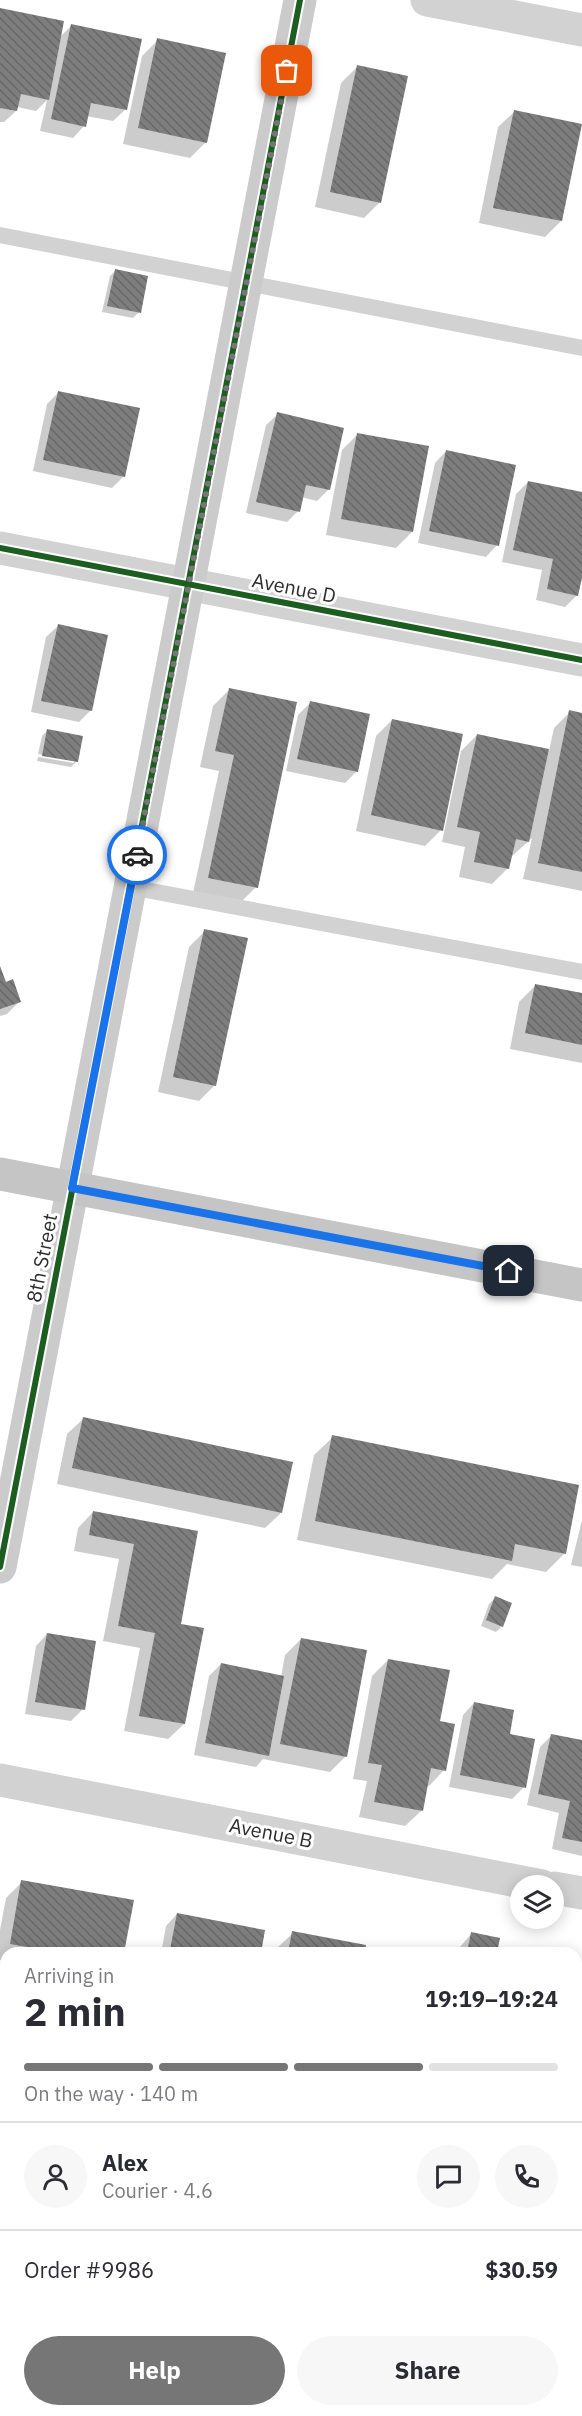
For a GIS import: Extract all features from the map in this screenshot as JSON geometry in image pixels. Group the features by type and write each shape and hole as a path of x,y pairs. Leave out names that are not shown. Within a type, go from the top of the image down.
{"main road":[{"path":"0,1174 582,1285"}],"street":[{"name":"8th Street","path":"0,1567 300,0"},
{"path":"427,0 582,30"},
{"name":"Avenue D","path":"0,548 582,660"},
{"name":"Avenue B","path":"0,1780 510,1880"},
{"path":"564,1890 582,1893"}],"lane":[{"path":"0,235 582,348"},
{"path":"130,887 582,972"}],"building":[{"path":"0,8 64,21 49,100 21,94 17,111 0,108"},
{"path":"71,24 142,39 127,110 91,103 86,127 51,119"},
{"path":"157,38 226,53 207,143 138,128"},
{"path":"357,65 408,76 381,203 330,192"},
{"path":"514,110 582,124 562,221 493,208"},
{"path":"115,269 148,276 141,313 107,306"},
{"path":"58,391 140,408 125,477 43,460"},
{"path":"277,412 344,428 330,490 306,485 300,512 256,502"},
{"path":"357,433 429,446 413,532 341,519"},
{"path":"446,450 516,465 499,546 429,531"},
{"path":"528,481 582,492 582,578 578,596 547,589 553,559 513,550"},
{"path":"58,624 108,635 92,711 41,701"},
{"path":"229,688 297,702 258,888 208,878 234,755 215,751"},
{"path":"310,701 370,714 358,772 297,759"},
{"path":"569,710 582,713 582,872 538,863"},
{"path":"392,719 463,734 443,831 371,815"},
{"path":"47,729 83,736 78,762 42,756"},
{"path":"477,734 549,749 529,842 516,839 509,869 474,862 480,832 457,827"},
{"path":"204,929 248,938 216,1086 173,1077"},
{"path":"0,966 6,982 13,979 21,1002 0,1009"},
{"path":"535,984 582,993 582,1045 525,1033"},
{"path":"83,1417 293,1462 282,1513 72,1468"},
{"path":"332,1435 579,1485 566,1554 515,1544 512,1561 315,1521"},
{"path":"93,1511 198,1531 181,1624 204,1628 185,1724 139,1716 155,1633 118,1626 134,1544 89,1535"},
{"path":"495,1596 512,1603 503,1627 486,1620"},
{"path":"47,1633 96,1641 85,1710 35,1702"},
{"path":"301,1638 367,1650 347,1757 280,1744"},
{"path":"388,1659 450,1670 440,1721 455,1724 446,1771 431,1768 423,1811 374,1802 382,1765 368,1763"},
{"path":"221,1663 284,1676 269,1756 205,1743"},
{"path":"474,1702 514,1710 510,1734 535,1739 526,1788 460,1775"},
{"path":"551,1734 582,1740 582,1842 562,1838 570,1801 538,1794"},
{"path":"21,1880 134,1900 125,1947 27,1947 10,1944"},
{"path":"177,1913 265,1930 262,1947 171,1947"},
{"path":"292,1931 366,1945 366,1947 289,1947"},
{"path":"471,1932 500,1938 498,1947 468,1947"}],"cycle path":[{"path":"0,1567 300,0"},
{"path":"0,548 582,660"}],"way so far":[{"path":"137,855 287,71"}],"route":[{"path":"137,855 72,1188 509,1271"}]}
